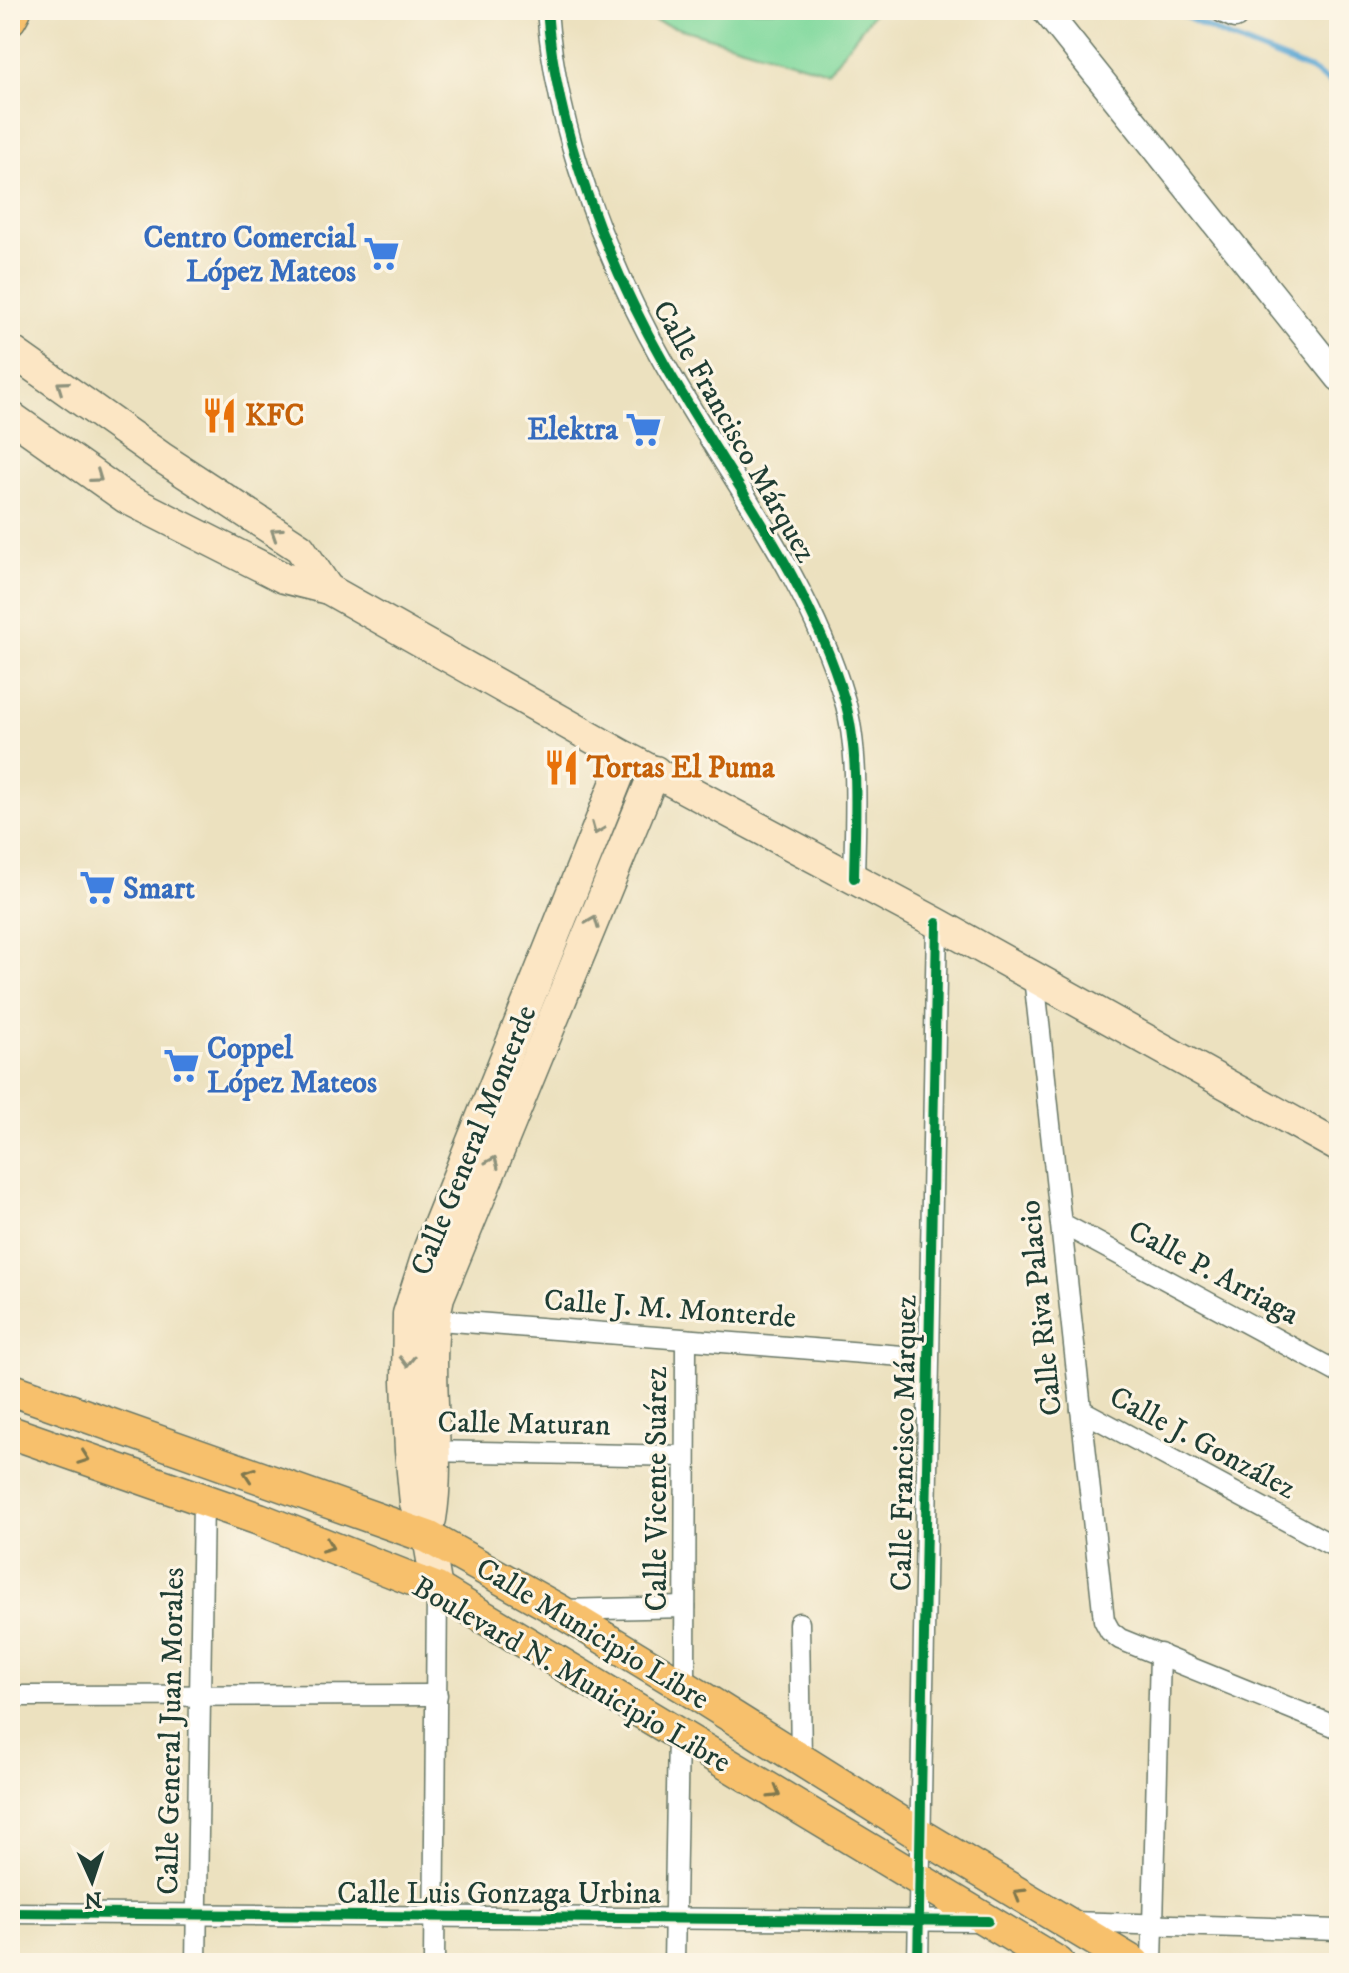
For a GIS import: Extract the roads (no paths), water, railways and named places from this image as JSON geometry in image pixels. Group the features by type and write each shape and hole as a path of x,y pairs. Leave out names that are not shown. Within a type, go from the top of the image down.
{"main road":[{"path":"10,19 15,10"},
{"path":"10,350 161,457 300,548 328,589"},
{"path":"10,416 126,498 284,578 328,589 626,757 937,923 1339,1147"},
{"path":"126,498 147,488 161,457"},
{"name":"Calle General Monterde","path":"437,1589 428,1537 433,1510 422,1451 421,1317 429,1248 626,757"},
{"name":"Calle General Monterde","path":"421,1317 446,1276 655,771"},
{"name":"Calle Municipio Libre","path":"10,1389 428,1537 558,1610 1134,1963"},
{"path":"46,1444 67,1409"},
{"name":"Boulevard N. Municipio Libre","path":"10,1432 259,1519 437,1589 1058,1963"}],"street":[{"name":"Calle Francisco Márquez","path":"547,10 558,83 579,165 591,204 635,309 664,363 785,561 831,660 845,699 851,735 854,878"},
{"path":"1045,10 1339,378"},
{"path":"1224,10 1235,15 1239,10"},
{"name":"Calle Francisco Márquez","path":"918,1963 937,923"},
{"name":"Calle Riva Palacio","path":"1034,977 1102,1612 1110,1631 1120,1639 1160,1654"},
{"name":"Calle P. Arriaga","path":"1061,1223 1339,1373"},
{"name":"Calle J. M. Monterde","path":"421,1317 928,1358"},
{"name":"Calle Vicente Suárez","path":"685,1687 686,1340"},
{"name":"Calle J. González","path":"1081,1410 1339,1549"},
{"name":"Calle Maturan","path":"422,1451 685,1456"},
{"name":"Calle General Juan Morales","path":"196,1963 203,1500"},
{"name":"Calle General Monterde","path":"434,1963 437,1589"},
{"path":"558,1610 685,1607"},
{"path":"799,1623 801,1760"},
{"path":"1152,1963 1160,1654 1339,1728"},
{"path":"20,1696 437,1695"},
{"path":"674,1963 678,1734"},
{"name":"Calle Luis Gonzaga Urbina","path":"10,1913 988,1921"},
{"path":"1066,1922 1339,1930"}],"waterway":[{"path":"1172,10 1223,35 1311,70 1339,88"}],"place":[{"name":"Centro Comercial López Mateos","path":"382,254"},
{"name":"KFC","path":"219,415"},
{"name":"Elektra","path":"644,429"},
{"name":"Tortas El Puma","path":"561,767"},
{"name":"Smart","path":"97,888"},
{"name":"Coppel López Mateos","path":"181,1065"}]}
